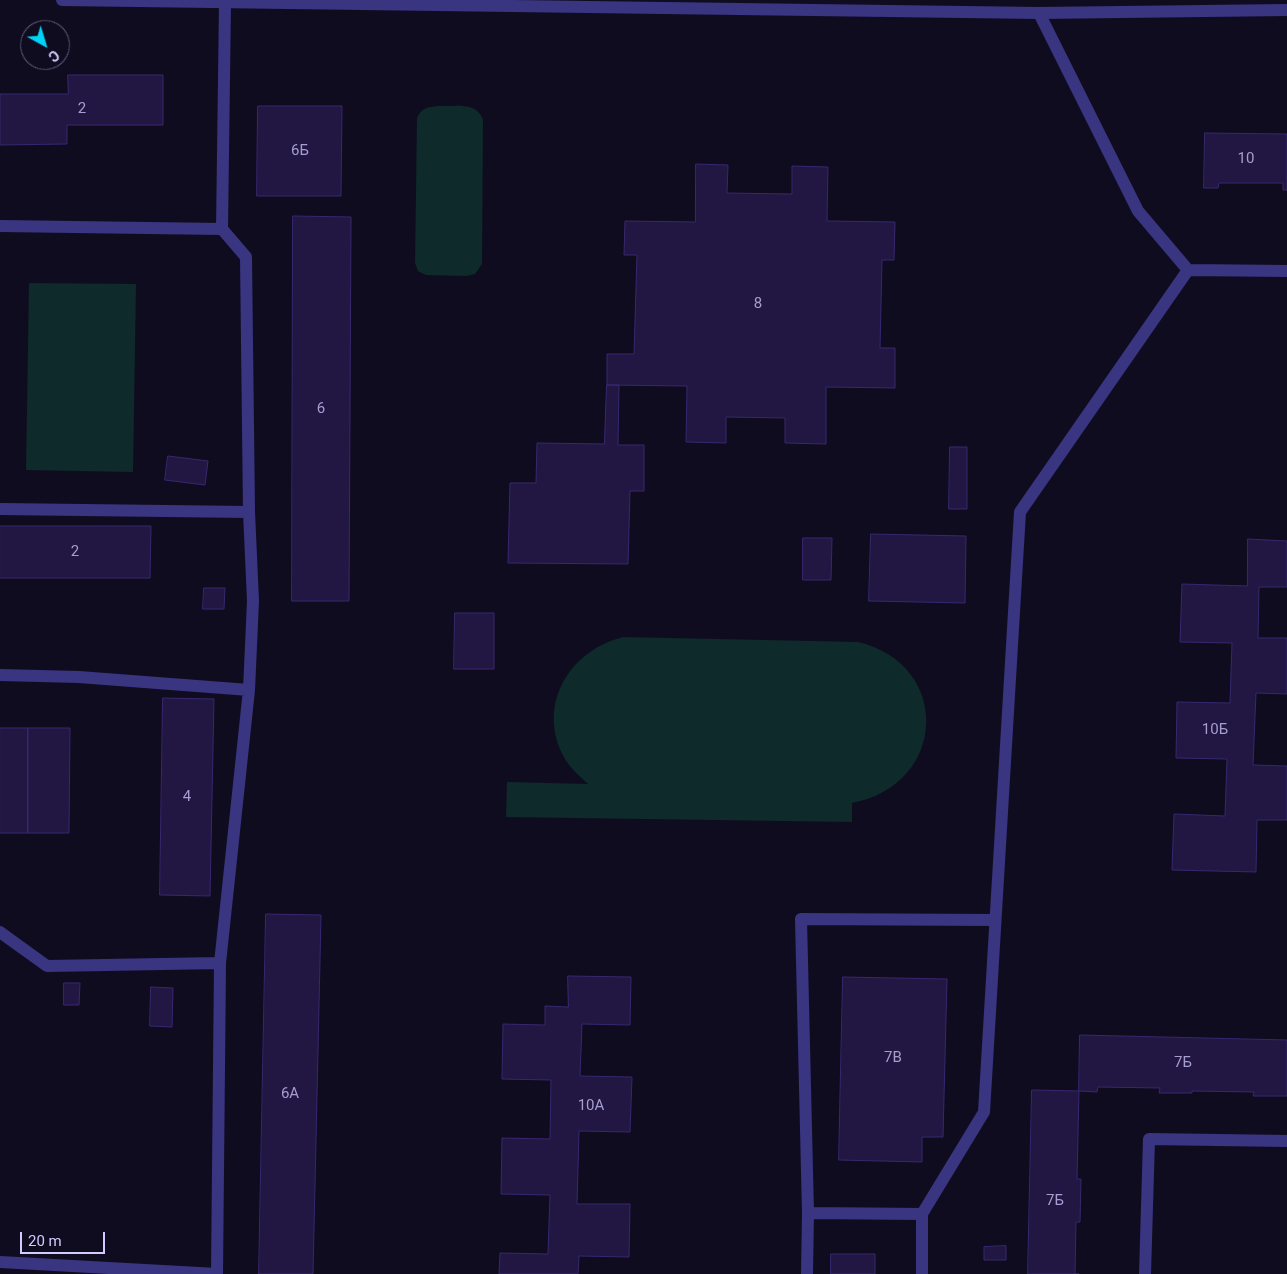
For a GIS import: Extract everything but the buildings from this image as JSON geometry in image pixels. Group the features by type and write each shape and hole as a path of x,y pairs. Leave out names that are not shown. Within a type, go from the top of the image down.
{"street":[{"path":"62,0 225,3 610,3 1039,13 1287,10"},
{"path":"0,1262 217,1274 220,963 249,690 253,601 249,512 246,257 222,229 225,3"},
{"path":"1039,13 1138,211 1188,270 1287,271"},
{"path":"0,226 222,229"},
{"path":"922,1274 922,1214 984,1112 1020,512 1188,270"},
{"path":"0,509 249,512"},
{"path":"0,675 79,677 249,690"},
{"path":"807,1274 808,1213 801,919 995,920"},
{"path":"0,932 47,966 220,963"},
{"path":"1145,1274 1149,1139 1287,1142"},
{"path":"808,1213 922,1214"}],"green space":[{"path":"438,106 470,107 480,114 483,120 482,264 475,274 466,276 426,275 418,271 415,263 417,118 425,109"},
{"path":"29,283 136,284 133,472 26,470"},
{"path":"624,637 858,642 889,654 910,674 923,698 926,724 921,750 907,773 884,792 852,803 852,822 506,817 507,782 588,784 569,765 558,742 554,722 556,703 562,685 572,669 586,655 604,644"}]}
